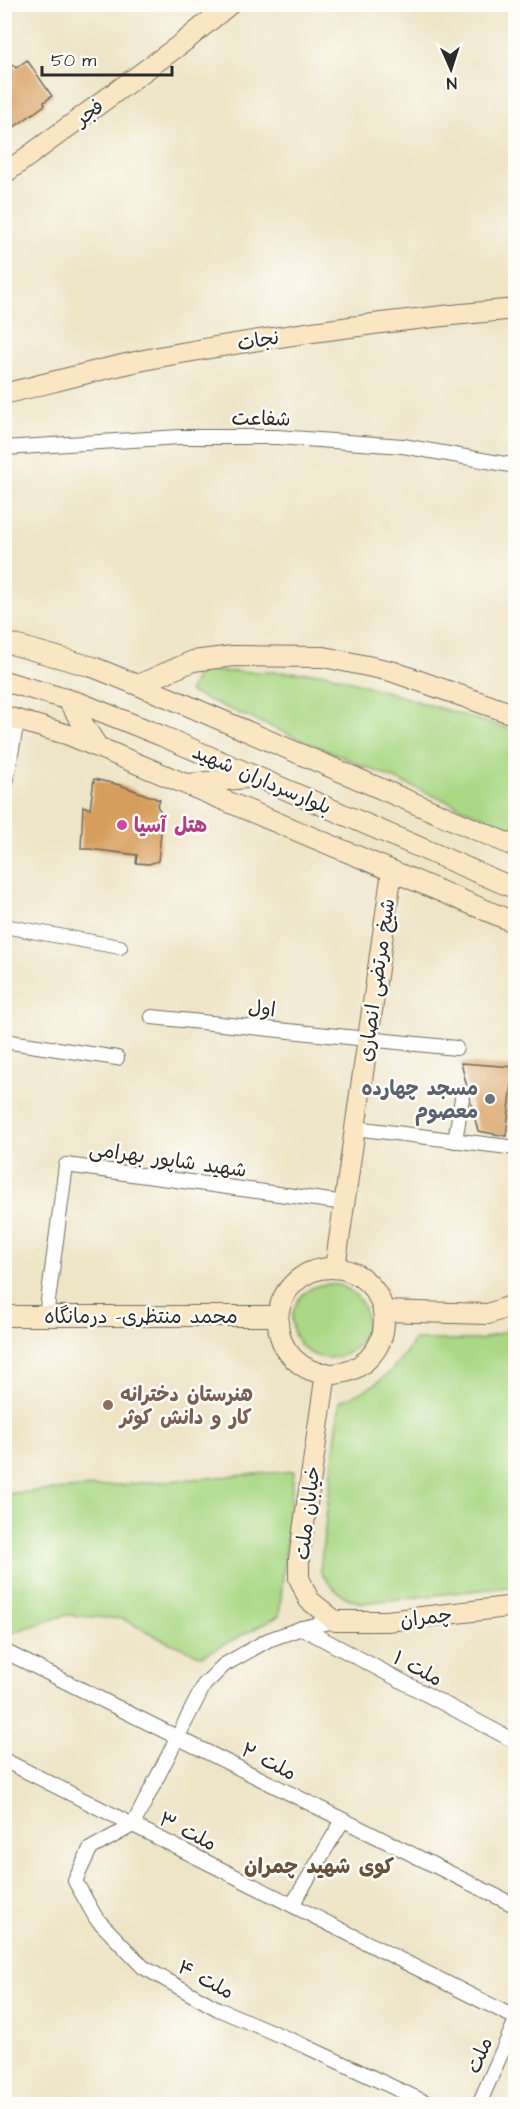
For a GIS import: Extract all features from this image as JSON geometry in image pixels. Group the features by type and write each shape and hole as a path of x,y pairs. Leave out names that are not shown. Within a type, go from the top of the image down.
{"street":[{"name":"فجر","path":"4,174 185,41 230,4"},
{"name":"نجات","path":"4,394 162,357 287,336 427,316 516,309"},
{"name":"شفاعت","path":"4,448 180,437 277,437 403,446 516,466"},
{"name":"بلوارسرداران شهید","path":"4,642 93,667 516,847"},
{"path":"138,686 193,661 233,656 324,657 391,671 516,715"},
{"name":"بلوارسرداران شهید","path":"4,681 67,699 152,732 516,889"},
{"path":"67,699 97,746"},
{"path":"4,794 10,718 69,735 97,746 516,923"},
{"path":"186,784 256,777"},
{"name":"شیخ مرتضی انصاری","path":"335,1268 392,871"},
{"path":"4,926 120,947"},
{"name":"اول","path":"153,1017 456,1048"},
{"path":"4,1041 117,1058"},
{"path":"455,1141 462,1098"},
{"path":"355,1128 516,1148"},
{"name":"شهید شاپور بهرامی","path":"46,1316 66,1165 345,1203"},
{"path":"321,1268 349,1271 361,1277 379,1298 383,1311 384,1325 381,1338 370,1356 354,1368 340,1372 326,1373 307,1367 290,1355 279,1330 278,1316 287,1290 296,1280 321,1268"},
{"path":"383,1311 488,1314 516,1304"},
{"name":"محمد منتظری- درمانگاه","path":"4,1316 278,1316"},
{"name":"خیابان ملت","path":"326,1373 299,1558 299,1578 309,1600 336,1621"},
{"name":"چمران","path":"336,1621 387,1621 516,1606"},
{"path":"133,1825 204,1685 224,1665 268,1640 303,1628 336,1621"},
{"name":"ملت ۱","path":"303,1628 516,1742"},
{"name":"ملت ۲","path":"4,1651 516,1906"},
{"name":"ملت ۳","path":"4,1760 516,2019"},
{"path":"292,1905 343,1820"},
{"name":"ملت ۴","path":"133,1825 90,1849 75,1881 96,1918 142,1967 218,2009 305,2046 429,2104"},
{"name":"ملت","path":"479,2104 516,2019"}],"green space":[{"path":"199,671 325,673 515,731 515,830 189,692"},
{"path":"329,1284 343,1287 355,1295 363,1307 366,1321 363,1335 355,1347 343,1355 329,1358 315,1355 303,1347 295,1335 292,1321 295,1307 303,1295 315,1287"},
{"path":"515,1328 515,1586 362,1603 343,1595 332,1587 320,1570 340,1401 364,1391 383,1378 399,1362 414,1340 480,1340"},
{"path":"294,1471 279,1616 202,1656 163,1640 123,1619 66,1615 5,1635 5,1494"}],"building":[{"path":"27,60 52,96 44,102 45,105 10,130 4,123 4,71 13,65 16,68"},
{"name":"هتل آسیا","path":"94,779 120,785 160,800 157,806 163,815 158,861 149,864 136,863 137,855 81,849 83,806 90,809"},
{"name":"مسجد چهارده معصوم","path":"461,1063 514,1067 506,1136 478,1131"}],"place":[{"name":"هتل آسیا","path":"122,825"},
{"name":"مسجد چهارده معصوم","path":"490,1099"},
{"name":"هنرستان دخترانه کار و دانش کوثر","path":"108,1405"}],"district":[{"name":"کوی شهید چمران","path":"319,1866"}]}
